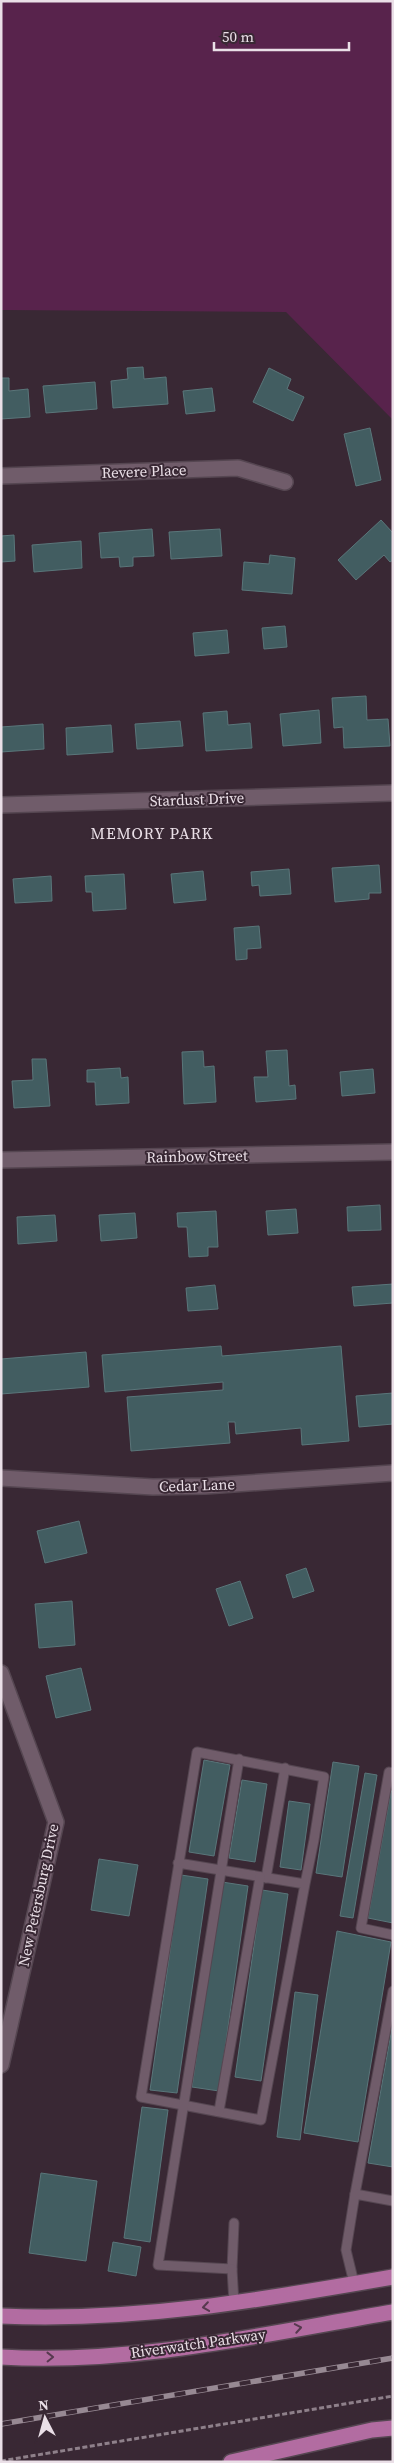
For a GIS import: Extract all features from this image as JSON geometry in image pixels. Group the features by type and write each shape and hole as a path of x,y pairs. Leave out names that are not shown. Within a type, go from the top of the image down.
{"main road":[{"path":"1,2316 47,2318 148,2314 234,2303 393,2277"},
{"name":"Riverwatch Parkway","path":"1,2357 77,2357 144,2352 393,2312"},
{"path":"231,2462 372,2430 393,2428"}],"street":[{"name":"Revere Place","path":"1,476 238,468 285,482"},
{"name":"Stardust Drive","path":"1,805 393,793"},
{"name":"Rainbow Street","path":"1,1160 393,1152"},
{"name":"Cedar Lane","path":"1,1478 153,1487 205,1486 393,1473"},
{"name":"New Petersburg Drive","path":"1,1673 56,1822 1,2065"}],"lane":[{"path":"197,1752 239,1759 324,1777 314,1840 261,2120 141,2097 197,1752"},
{"path":"232,2269 158,2265 182,2105 239,1759"},
{"path":"219,2111 263,1877 286,1768"},
{"path":"393,1773 389,1772 361,1928 393,1935"},
{"path":"178,1863 305,1884"},
{"path":"354,2283 346,2250 393,1991"},
{"path":"355,2194 393,2201"},
{"path":"234,2223 232,2269 234,2303"}],"path":[{"path":"1,2461 393,2396"}],"shaded area":[{"path":"1,1 393,1 393,420 286,312 1,310"}],"building":[{"path":"143,367 144,379 166,377 168,404 113,408 111,381 128,379 127,368"},
{"path":"269,368 291,379 287,389 304,397 293,421 253,402"},
{"path":"1,378 9,378 9,391 28,389 30,417 1,419"},
{"path":"95,382 97,409 46,413 43,386"},
{"path":"212,388 215,411 186,414 183,391"},
{"path":"370,428 381,480 356,486 344,434"},
{"path":"381,520 393,533 393,560 390,562 384,555 356,580 338,560"},
{"path":"152,529 154,556 133,557 133,566 120,567 119,557 101,558 99,533"},
{"path":"220,529 222,556 171,559 169,532"},
{"path":"14,535 15,561 1,562 1,536"},
{"path":"81,541 82,568 34,572 32,545"},
{"path":"270,555 295,558 292,594 242,590 244,562 269,564"},
{"path":"285,626 287,647 264,649 262,628"},
{"path":"227,630 229,653 195,656 193,633"},
{"path":"366,696 367,720 388,719 390,746 344,748 343,727 334,728 332,698"},
{"path":"319,710 321,743 283,746 280,714"},
{"path":"227,711 228,725 250,723 252,748 206,751 203,713"},
{"path":"180,721 183,746 137,749 135,724"},
{"path":"43,724 44,749 1,752 1,727"},
{"path":"111,725 113,752 67,755 66,728"},
{"path":"379,865 381,893 369,893 369,899 335,902 332,868"},
{"path":"289,869 291,894 260,896 259,885 252,886 251,872"},
{"path":"203,871 206,900 174,903 171,874"},
{"path":"124,874 126,909 93,911 92,892 86,892 85,876"},
{"path":"51,876 52,901 15,903 13,879"},
{"path":"259,926 261,948 247,949 247,959 236,960 234,928"},
{"path":"287,1050 289,1086 295,1085 296,1099 256,1102 254,1077 268,1077 266,1051"},
{"path":"203,1051 204,1067 214,1066 216,1102 184,1104 182,1052"},
{"path":"32,1059 46,1059 50,1106 14,1108 12,1081 33,1080"},
{"path":"120,1068 121,1078 128,1077 129,1103 96,1105 95,1082 87,1082 87,1070"},
{"path":"373,1069 375,1093 342,1096 340,1072"},
{"path":"380,1205 381,1230 348,1231 347,1207"},
{"path":"296,1209 298,1233 268,1235 266,1211"},
{"path":"216,1211 218,1247 208,1247 208,1256 189,1257 187,1227 178,1227 177,1213"},
{"path":"135,1213 137,1238 101,1241 99,1215"},
{"path":"55,1215 57,1241 18,1244 17,1217"},
{"path":"393,1284 393,1303 354,1306 352,1287"},
{"path":"215,1285 218,1309 188,1311 186,1288"},
{"path":"221,1346 222,1356 341,1346 349,1441 302,1445 301,1428 236,1434 235,1422 228,1422 230,1443 131,1451 127,1397 223,1390 223,1382 105,1392 102,1355"},
{"path":"86,1352 89,1387 1,1394 1,1359"},
{"path":"393,1393 393,1424 359,1427 356,1396"},
{"path":"79,1521 87,1553 45,1563 37,1531"},
{"path":"306,1568 314,1591 293,1598 286,1575"},
{"path":"240,1581 253,1618 229,1626 216,1589"},
{"path":"72,1601 75,1645 39,1648 35,1604"},
{"path":"81,1668 91,1710 56,1718 46,1676"},
{"path":"204,1760 230,1765 214,1856 189,1852"},
{"path":"333,1762 359,1766 342,1877 316,1873"},
{"path":"365,1773 377,1775 353,1918 340,1916"},
{"path":"242,1780 267,1784 255,1862 229,1858"},
{"path":"391,1791 393,1791 393,1923 368,1918"},
{"path":"289,1801 310,1804 301,1870 280,1867"},
{"path":"99,1859 138,1865 129,1916 91,1910"},
{"path":"181,1875 208,1879 177,2093 150,2090"},
{"path":"222,1882 248,1886 219,2091 192,2087"},
{"path":"262,1890 288,1894 261,2081 235,2077"},
{"path":"337,1931 391,1942 358,2142 304,2133"},
{"path":"295,1992 318,1995 300,2140 277,2137"},
{"path":"393,2022 393,2167 368,2163"},
{"path":"142,2107 168,2110 150,2242 124,2238"},
{"path":"41,2173 97,2181 86,2261 29,2253"},
{"path":"113,2242 141,2247 136,2276 108,2271"}],"railway":[{"path":"1,2424 393,2358"}],"district":[{"name":"MEMORY PARK","path":"152,833"}]}
